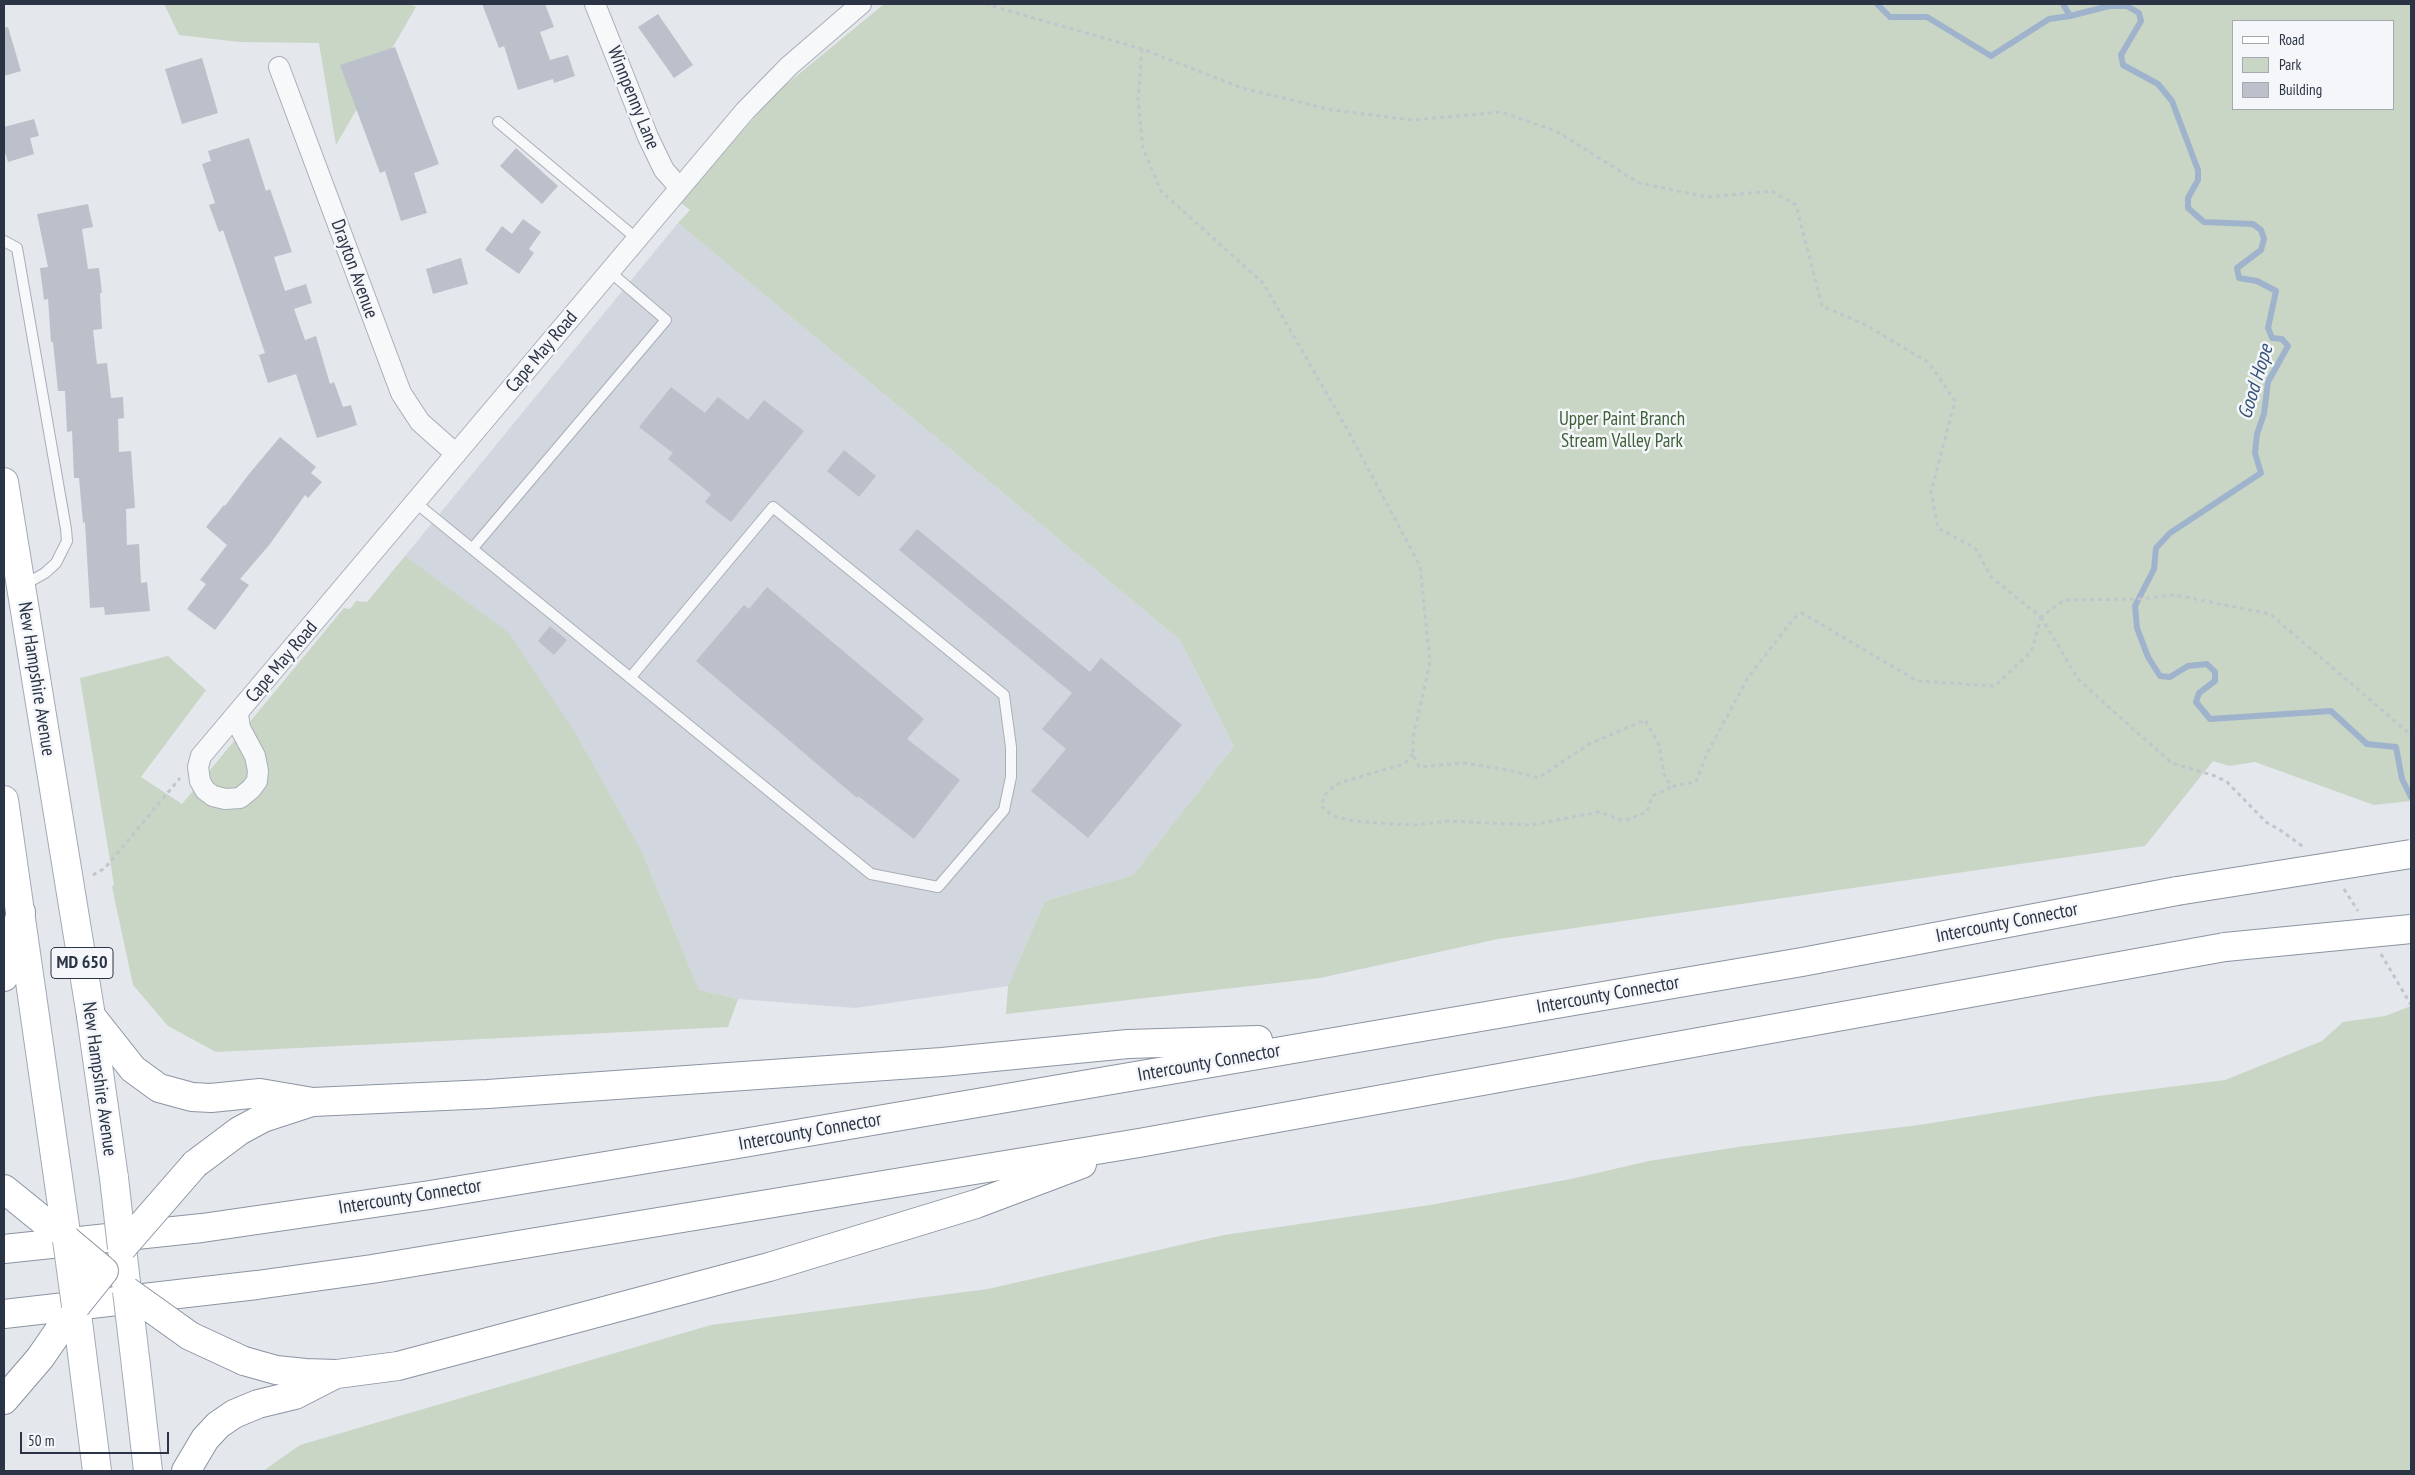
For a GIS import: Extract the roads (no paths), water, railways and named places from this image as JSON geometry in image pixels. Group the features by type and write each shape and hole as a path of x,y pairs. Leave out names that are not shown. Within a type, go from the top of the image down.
{"main road":[{"name":"New Hampshire Avenue","path":"4,482 91,1016 114,1178 148,1471"},
{"name":"MD 650","path":"4,800 86,1373 97,1471"},
{"name":"Intercounty Connector","path":"4,1249 202,1228 430,1195 1802,962 2177,891 2411,854"},
{"path":"4,977 21,912"},
{"path":"4,1314 229,1289 372,1269 1139,1143 2225,947 2411,929"},
{"path":"91,1016 133,1069 159,1088 192,1097 211,1098 260,1093 313,1102 488,1094 942,1062 1128,1044 1353,1038"},
{"path":"13,1391 122,1248 195,1164 233,1135 255,1122 313,1102"},
{"path":"4,1189 127,1291 190,1336 244,1361 276,1370 337,1374 398,1366 769,1267 976,1204 1139,1143"},
{"path":"186,1471 205,1439 218,1425 234,1414 258,1404 295,1395 337,1374"}],"street":[{"name":"Winnpenny Lane","path":"595,4 648,137 664,170 679,187"},
{"name":"Cape May Road","path":"238,714 240,728 255,756 258,770 256,782 251,789 240,798 225,799 213,796 205,790 200,781 198,767 201,756 416,504 679,187 767,87 860,4"},
{"name":"Drayton Avenue","path":"279,67 401,393 420,422 456,454"}],"lane":[{"path":"498,122 636,238"},
{"path":"4,241 17,248 67,541 56,563 45,573 21,586"},
{"path":"472,549 666,320 609,271"},
{"path":"416,504 871,874 938,887 1004,810 1011,778 1011,747 1004,694 773,507 630,678"}],"waterway":[{"path":"1877,4 1890,17 1927,17 1991,56 2049,19 2070,16"},
{"name":"Good Hope","path":"2063,4 2070,16 2109,6 2127,6 2139,13 2141,21 2121,55 2123,65 2158,84 2172,101 2198,170 2198,180 2188,198 2188,208 2204,222 2253,224 2261,230 2264,239 2261,250 2237,268 2239,278 2257,281 2276,291 2268,328 2272,338 2282,339 2288,346 2268,382 2264,414 2257,434 2255,453 2261,473 2170,533 2156,548 2154,569 2135,606 2137,628 2148,657 2160,676 2170,677 2188,666 2207,664 2215,672 2215,681 2199,693 2196,702 2210,719 2331,711 2367,744 2396,747 2402,779 2411,797"}],"park label":[{"name":"Upper Paint Branch Stream Valley Park","path":"1622,431"}]}
